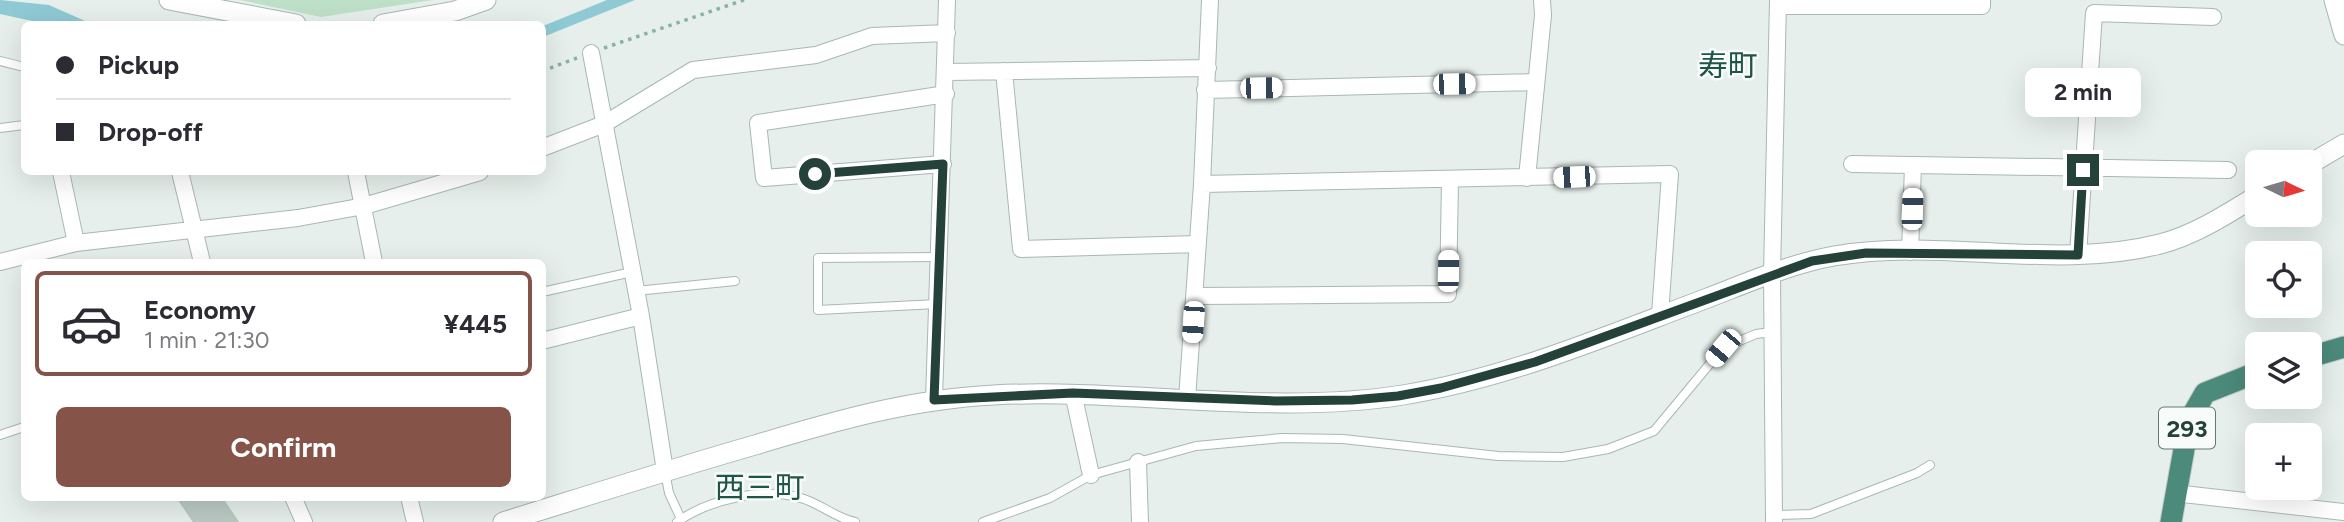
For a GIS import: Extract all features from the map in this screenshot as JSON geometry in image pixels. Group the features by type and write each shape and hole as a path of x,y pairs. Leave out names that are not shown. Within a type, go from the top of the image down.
{"highway":[{"path":"2322,353 2344,347"},
{"name":"293","path":"2171,522 2189,421 2205,393 2245,377"}],"street":[{"path":"169,0 280,21"},
{"path":"400,21 456,11 486,0"},
{"path":"934,400 947,72 947,0"},
{"path":"1188,398 1202,184 1210,0"},
{"path":"1527,178 1543,15 1542,0"},
{"path":"1774,518 1772,274 1778,3 1982,6 1982,0"},
{"path":"2334,0 2342,25"},
{"path":"2078,255 2094,7 2213,17"},
{"path":"546,146 604,124 693,70 816,55 872,36 947,33"},
{"path":"591,53 636,291 665,471"},
{"path":"947,72 1208,68"},
{"path":"1004,71 1021,249 1198,244"},
{"path":"1205,90 1536,82"},
{"path":"943,164 764,178 758,122 946,94"},
{"path":"2322,157 2344,144"},
{"path":"1852,164 2083,170 2228,170"},
{"path":"1910,252 1913,166"},
{"path":"1202,184 1670,174 1660,315"},
{"path":"62,175 76,243"},
{"path":"181,175 201,259"},
{"path":"357,175 373,259"},
{"path":"0,262 76,243 298,218 364,206 470,175"},
{"path":"1195,296 1448,294 1450,180"},
{"path":"503,522 849,417 934,400 1073,393 1188,398 1352,400 1398,396 1441,388 1535,362 1772,274 1840,255 1910,252 2078,255 2123,252 2166,243 2209,224 2245,203"},
{"path":"546,340 640,316"},
{"path":"1073,393 1091,475"},
{"path":"1138,462 1140,522"},
{"path":"2174,494 2344,512"},
{"path":"295,501 304,522"},
{"path":"410,501 415,522"}],"lane":[{"path":"0,61 21,66"},
{"path":"0,128 21,125"},
{"path":"937,303 818,310 818,258 939,257"},
{"path":"546,291 632,272"},
{"path":"636,291 735,281"},
{"path":"983,522 1050,498 1091,475 1196,446 1282,438 1357,440 1498,456 1563,457 1608,449 1654,431 1723,348 1756,334 1772,332"},
{"path":"0,435 21,428"},
{"path":"1774,518 1811,514 1917,473 1930,465"},
{"path":"665,471 679,521 726,500 764,494 804,499 855,522"}],"path":[{"path":"546,70 744,0"}],"green space":[{"path":"240,0 433,0 321,17"}],"water":[{"path":"0,0 49,5 85,21 32,21 0,14"},
{"path":"607,0 635,0 546,36 546,25"}],"building":[{"path":"180,501 224,501 238,522 194,522"}],"district":[{"name":"寿町","path":"1728,65"},
{"name":"西三町","path":"760,487"}],"route":[{"path":"815,174 943,164 934,400 1073,393 1276,401 1352,400 1398,396 1467,382 1535,362 1772,274 1840,255 1910,252 2078,255 2083,170"}]}
